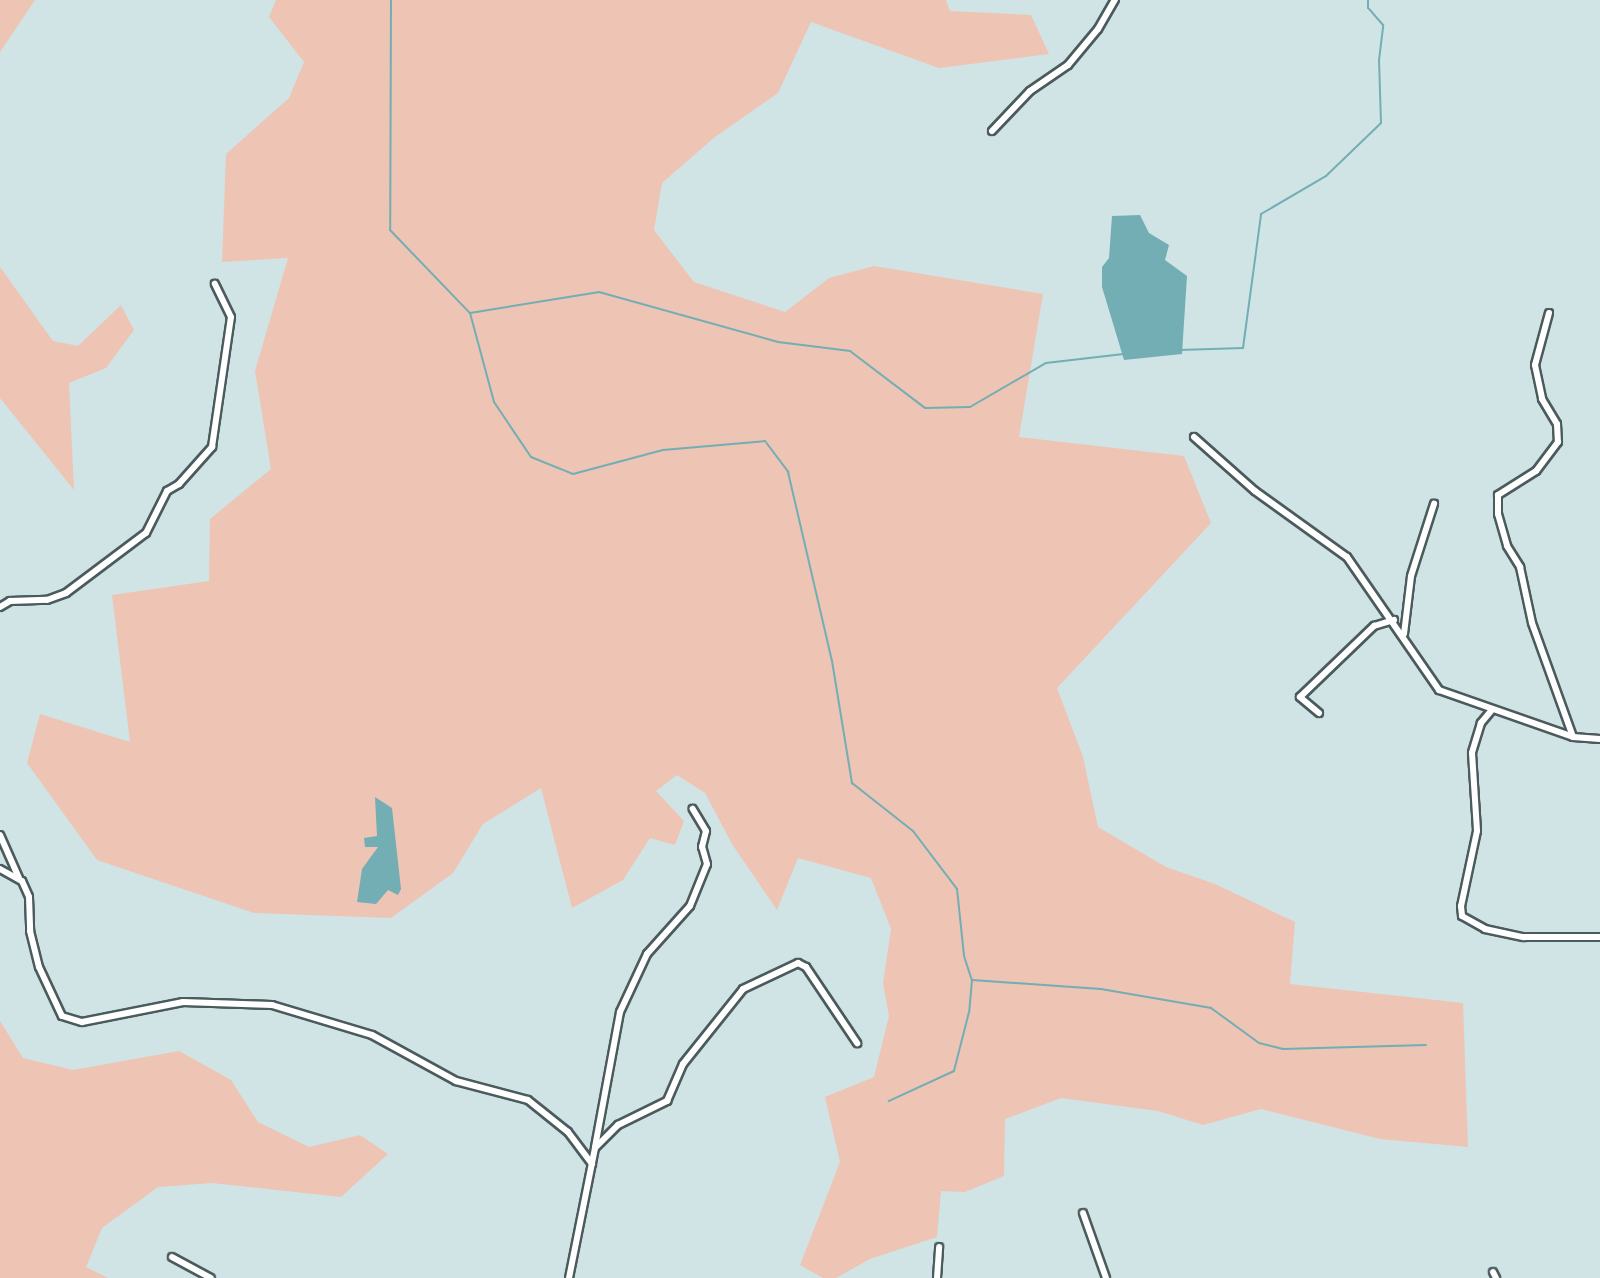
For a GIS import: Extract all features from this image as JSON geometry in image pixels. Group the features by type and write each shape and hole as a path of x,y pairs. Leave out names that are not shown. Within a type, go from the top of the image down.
{"street":[{"path":"992,130 1030,90 1068,65 1098,29 1115,0"},
{"path":"0,607 10,601 47,600 66,593 146,533 167,491 179,484 212,447 231,317 215,284"},
{"path":"1549,313 1535,365 1542,399 1557,424 1558,441 1536,471 1498,495 1498,514 1507,546 1520,567 1532,623 1573,736"},
{"path":"1194,437 1255,491 1347,557 1404,634 1439,690 1491,711 1573,736 1600,739"},
{"path":"1404,634 1411,576 1434,504"},
{"path":"1319,713 1300,697 1374,626 1394,620"},
{"path":"1491,711 1481,723 1472,753 1477,831 1461,906 1462,916 1485,929 1524,937 1600,937"},
{"path":"569,1278 620,1012 646,954 690,906 707,864 702,847 706,831 693,809"},
{"path":"0,835 29,897 30,931 39,967 62,1016 82,1022 183,1002 272,1005 372,1035 456,1081 528,1100 568,1132 592,1164"},
{"path":"0,869 19,878"},
{"path":"595,1148 618,1125 667,1101 683,1064 743,989 798,963 806,967 857,1043"},
{"path":"1083,1213 1106,1278"},
{"path":"937,1278 939,1247"},
{"path":"172,1257 211,1278"}],"shaded area":[{"path":"0,0 35,0 0,52"},
{"path":"276,0 946,0 950,11 1031,15 1049,54 939,68 811,22 778,93 715,137 662,183 654,230 694,282 785,312 829,278 874,266 1043,294 1019,437 1184,456 1211,523 1057,688 1083,757 1098,827 1166,867 1215,884 1295,922 1290,984 1463,1003 1468,1147 1380,1139 1261,1109 1203,1125 1158,1111 1061,1098 1005,1119 1004,1176 965,1192 941,1191 937,1237 870,1259 836,1278 823,1278 800,1265 840,1162 825,1097 874,1077 889,1016 883,983 891,929 871,878 798,858 777,910 732,844 705,793 677,775 656,791 684,821 675,845 650,838 623,880 572,908 541,788 483,824 453,873 391,918 254,913 97,860 27,763 40,714 130,742 112,595 209,581 210,519 271,469 255,371 288,258 222,262 226,154 289,98 304,62 269,17"},
{"path":"0,267 53,341 78,346 121,305 134,330 106,368 69,383 74,490 0,398"},
{"path":"0,1021 23,1058 73,1070 179,1051 231,1080 258,1122 309,1147 360,1135 388,1154 341,1197 212,1183 158,1187 102,1228 86,1267 108,1278 0,1278"}],"water":[{"path":"1140,215 1149,233 1169,245 1165,260 1187,276 1182,354 1124,360 1102,287 1102,267 1109,258 1112,216"},
{"path":"375,797 392,808 401,889 398,895 388,890 376,904 357,902 362,869 378,847 365,847 364,838 377,836"}],"waterway":[{"path":"391,0 390,230 470,313 599,292 778,342 850,351 925,408 970,407 1046,363 1123,354"},
{"path":"1179,350 1243,348 1261,214 1326,176 1381,123 1379,60 1383,25 1368,8 1368,0"},
{"path":"470,313 494,402 531,457 573,474 663,450 765,441 788,472 832,661 852,783 913,831 957,889 964,956 972,980 969,1012 954,1071 889,1101"},
{"path":"972,980 1101,989 1211,1008 1259,1043 1283,1049 1426,1045"}]}
